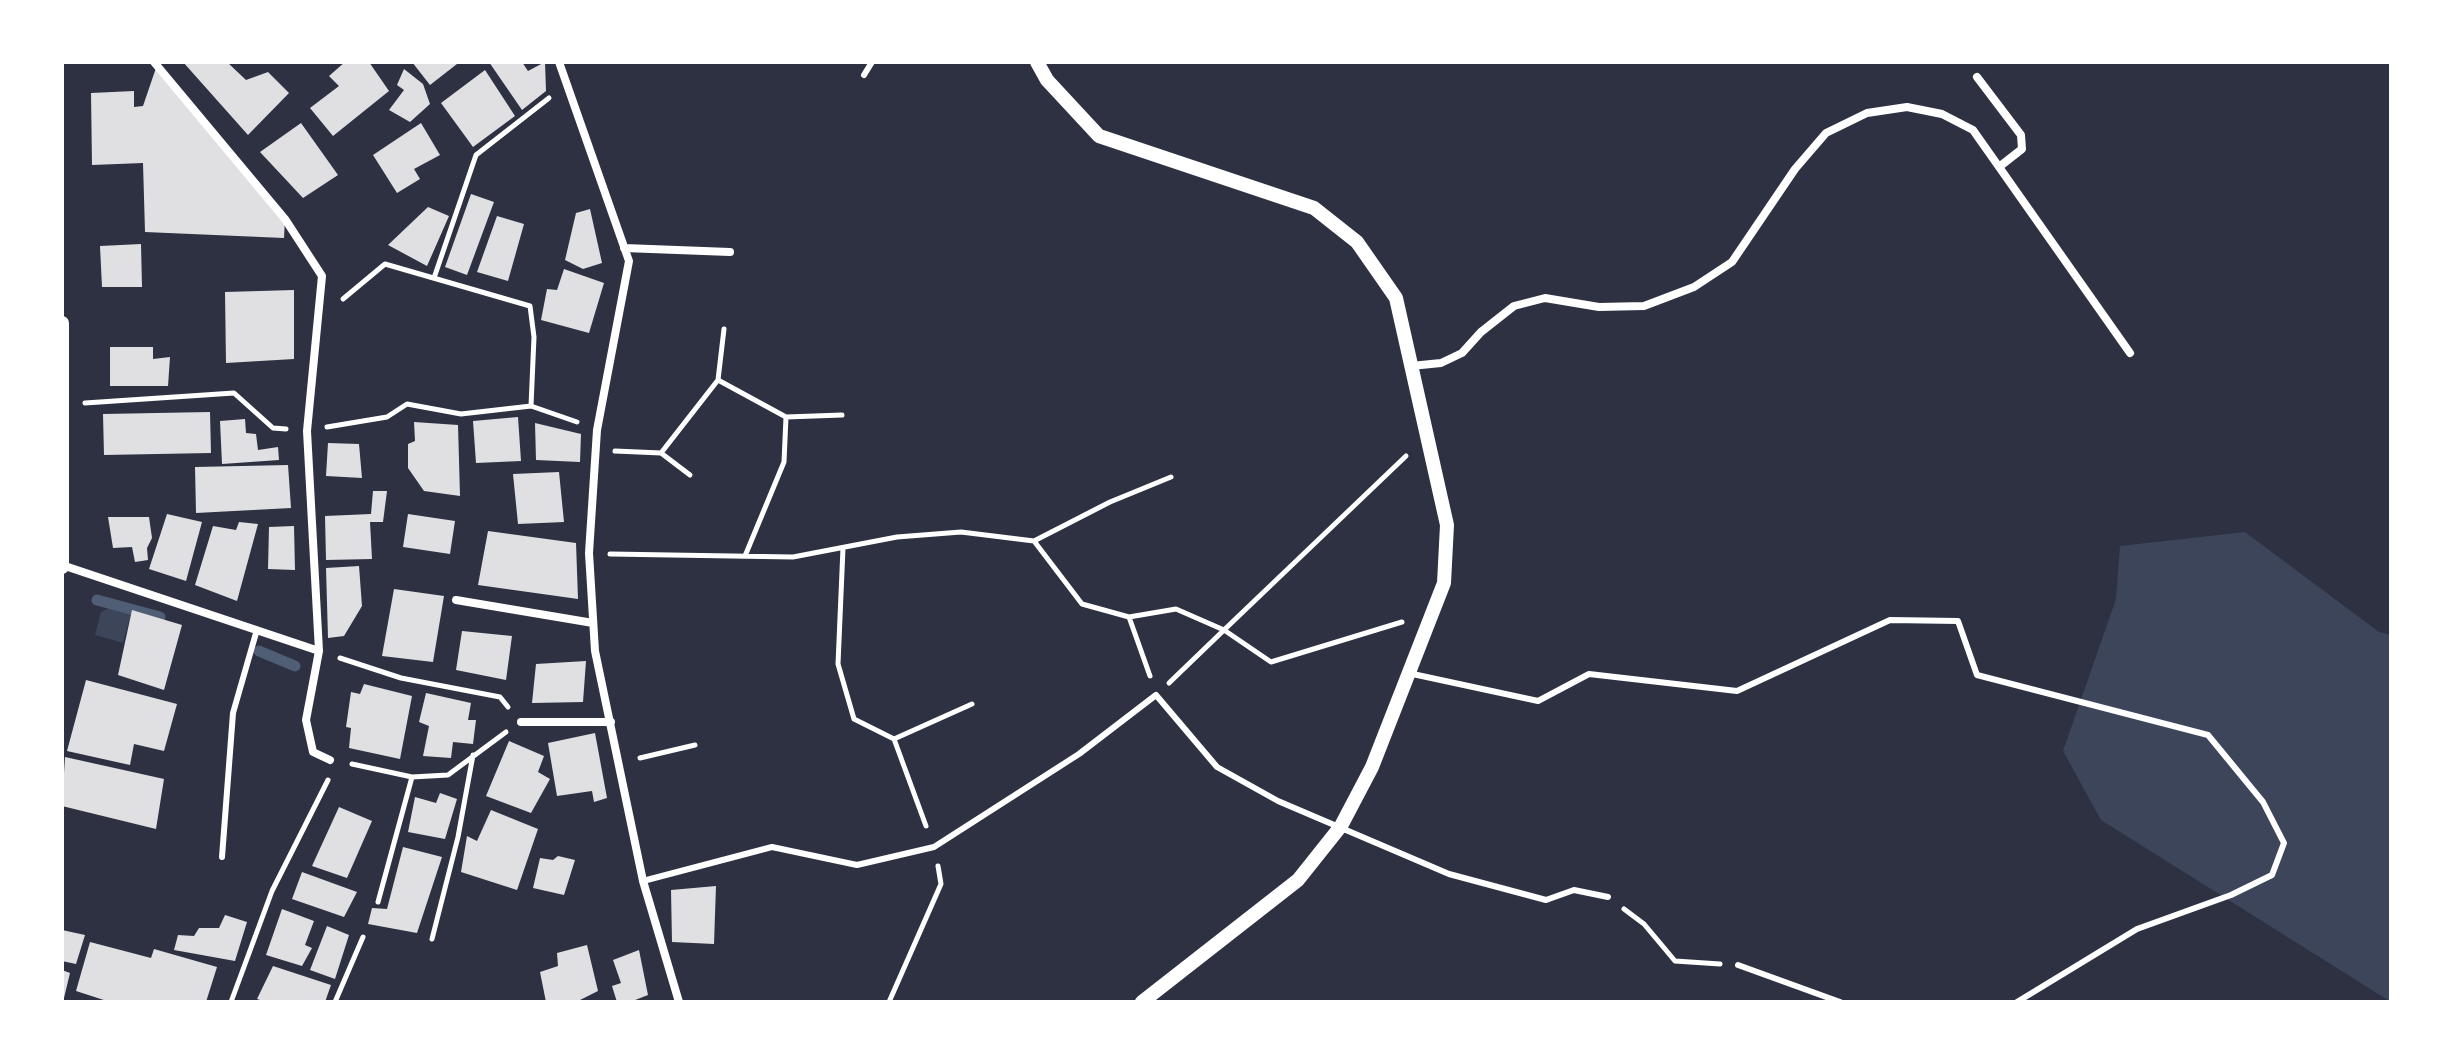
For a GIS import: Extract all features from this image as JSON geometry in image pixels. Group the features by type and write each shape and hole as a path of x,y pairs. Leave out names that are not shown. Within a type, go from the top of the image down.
{"street":[{"path":"154,62 285,219 322,276 307,431 319,651 306,720 313,752 330,760"},
{"path":"559,62 629,261 597,430 589,553 593,623 595,651 643,881 679,1002"},
{"path":"1037,62 1047,80 1099,136 1314,208 1357,242 1396,298 1447,525 1444,583 1434,612 1372,767 1341,826 1298,880 1142,1002"},
{"path":"1977,77 2021,135 2022,149 1999,167"},
{"path":"1411,366 1441,363 1462,353 1481,332 1514,306 1545,298 1599,307 1644,306 1694,287 1732,262 1795,169 1826,133 1867,113 1907,107 1942,114 1973,130 2130,353"},
{"path":"624,248 730,252"},
{"path":"62,323 62,566 256,633 319,651"},
{"path":"456,600 593,623"},
{"path":"521,722 611,722"}],"lane":[{"path":"864,75 872,62"},
{"path":"1408,673 1538,701 1589,674 1737,691 1890,620 1958,621 1977,675 2208,735 2263,802 2284,843 2272,875 2231,895 2137,929 2017,1002"},
{"path":"222,857 233,713 256,633"},
{"path":"643,881 772,847 857,865 934,847 1079,754 1156,695 1217,767 1278,801 1449,874 1546,900 1574,890 1608,897"},
{"path":"1738,965 1840,1002"}],"path":[{"path":"434,278 476,155 566,85"},
{"path":"317,321 385,264 530,306 534,337 531,406"},
{"path":"661,453 718,380 724,329"},
{"path":"718,380 786,417 842,415"},
{"path":"64,403 234,393 273,428 307,431 387,417 407,404 461,414 531,406 597,430"},
{"path":"745,556 784,462 786,417"},
{"path":"1129,617 1156,695 1426,436"},
{"path":"596,450 661,453 690,475"},
{"path":"589,553 793,557 897,537 961,532 1034,541 1110,502 1171,477"},
{"path":"1034,541 1082,604 1129,617 1176,609 1224,630 1271,662 1434,612"},
{"path":"843,548 838,664 854,719 894,739 934,847 941,884 889,1002"},
{"path":"231,1002 272,891 328,784 330,760 412,777 448,775 521,722 500,697 401,678 319,651"},
{"path":"894,739 972,704"},
{"path":"619,763 695,745"},
{"path":"432,939 458,837 473,754"},
{"path":"378,902 412,777"},
{"path":"1608,897 1644,924 1675,961 1738,965"},
{"path":"335,1002 363,937"}],"shaded area":[{"path":"2245,532 2379,632 2391,635 2391,1002 2101,820 2063,751 2116,599 2120,546"},
{"path":"115,605 132,610 123,643 95,635 101,612"}],"building":[{"path":"183,62 227,62 246,80 268,72 289,93 248,135"},
{"path":"345,62 369,62 389,91 333,136 310,108 339,86 329,76"},
{"path":"412,62 455,62 457,64 430,85"},
{"path":"489,62 522,62 528,71 545,62 546,91 522,110"},
{"path":"157,65 285,219 284,238 145,232 143,163 92,165 91,93 134,91 134,107 143,106"},
{"path":"404,69 423,84 430,104 410,122 389,110 404,90 397,85"},
{"path":"485,70 515,116 473,147 441,103"},
{"path":"301,123 338,175 303,198 260,152"},
{"path":"421,123 440,155 414,169 420,179 397,193 373,155"},
{"path":"471,194 494,202 467,275 445,267"},
{"path":"428,207 449,216 427,266 388,245"},
{"path":"590,209 602,263 583,269 565,260 576,213"},
{"path":"497,216 524,224 508,281 477,272"},
{"path":"141,244 142,287 102,287 100,246"},
{"path":"564,269 604,283 589,333 541,320 547,289 557,290"},
{"path":"294,290 294,359 226,363 225,292"},
{"path":"110,347 153,347 153,359 170,357 168,386 110,386"},
{"path":"210,412 211,453 104,455 103,414"},
{"path":"518,417 521,461 476,463 473,421"},
{"path":"245,419 246,433 256,434 258,450 278,447 279,460 222,464 220,421"},
{"path":"414,422 458,425 460,496 424,491 408,468 408,444 415,441"},
{"path":"535,423 581,434 580,462 536,460"},
{"path":"328,443 359,444 362,478 326,476"},
{"path":"288,465 291,508 196,513 195,467"},
{"path":"559,472 564,522 518,524 513,474"},
{"path":"373,491 387,491 383,522 370,522 372,559 326,560 325,516 371,514"},
{"path":"167,514 202,522 186,581 149,569"},
{"path":"408,514 455,521 450,554 403,547"},
{"path":"108,517 149,517 152,538 147,548 148,560 135,562 132,547 113,548"},
{"path":"239,522 258,524 237,601 195,585 213,526 236,530"},
{"path":"294,526 295,570 268,569 269,527"},
{"path":"488,531 576,543 578,599 478,585"},
{"path":"359,566 362,606 344,636 328,638 326,568"},
{"path":"394,589 444,596 433,662 382,656"},
{"path":"132,610 182,625 164,690 118,675"},
{"path":"462,631 512,636 506,680 456,670"},
{"path":"586,661 583,702 532,703 536,664"},
{"path":"86,680 177,704 164,751 134,744 130,765 67,751"},
{"path":"364,684 412,696 400,759 349,748 351,728 346,727 351,692 360,694"},
{"path":"426,693 471,703 468,720 476,720 473,744 453,742 451,758 423,756 429,726 419,722"},
{"path":"595,733 607,798 594,802 592,791 557,796 548,743"},
{"path":"509,741 544,756 538,772 550,779 531,813 486,796"},
{"path":"65,757 164,779 156,829 62,806"},
{"path":"440,793 457,799 445,839 408,832 415,797 436,803"},
{"path":"339,807 372,821 347,878 312,866"},
{"path":"491,810 538,829 517,890 461,872 467,836 477,841"},
{"path":"403,847 442,857 417,933 368,924 372,908 387,909"},
{"path":"558,856 575,860 564,895 533,888 540,858 553,860"},
{"path":"302,872 357,892 344,917 292,899"},
{"path":"716,886 714,944 672,942 671,890"},
{"path":"282,909 314,921 305,945 312,948 302,966 266,955"},
{"path":"225,915 247,922 235,961 174,950 178,935 194,936 199,928 219,928"},
{"path":"327,926 349,935 335,979 310,970"},
{"path":"62,930 85,935 76,964 62,961"},
{"path":"90,942 151,958 154,949 217,967 206,1002 110,1002 76,991"},
{"path":"587,945 598,991 576,1002 546,1002 540,972 558,966 557,953"},
{"path":"639,950 648,995 630,1002 617,1002 612,986 621,983 613,960"},
{"path":"273,966 331,985 325,1002 266,1002 257,999"},
{"path":"62,970 70,973 63,1002 62,1002"}],"waterway":[{"path":"97,600 160,617"},
{"path":"259,651 295,666"}]}
